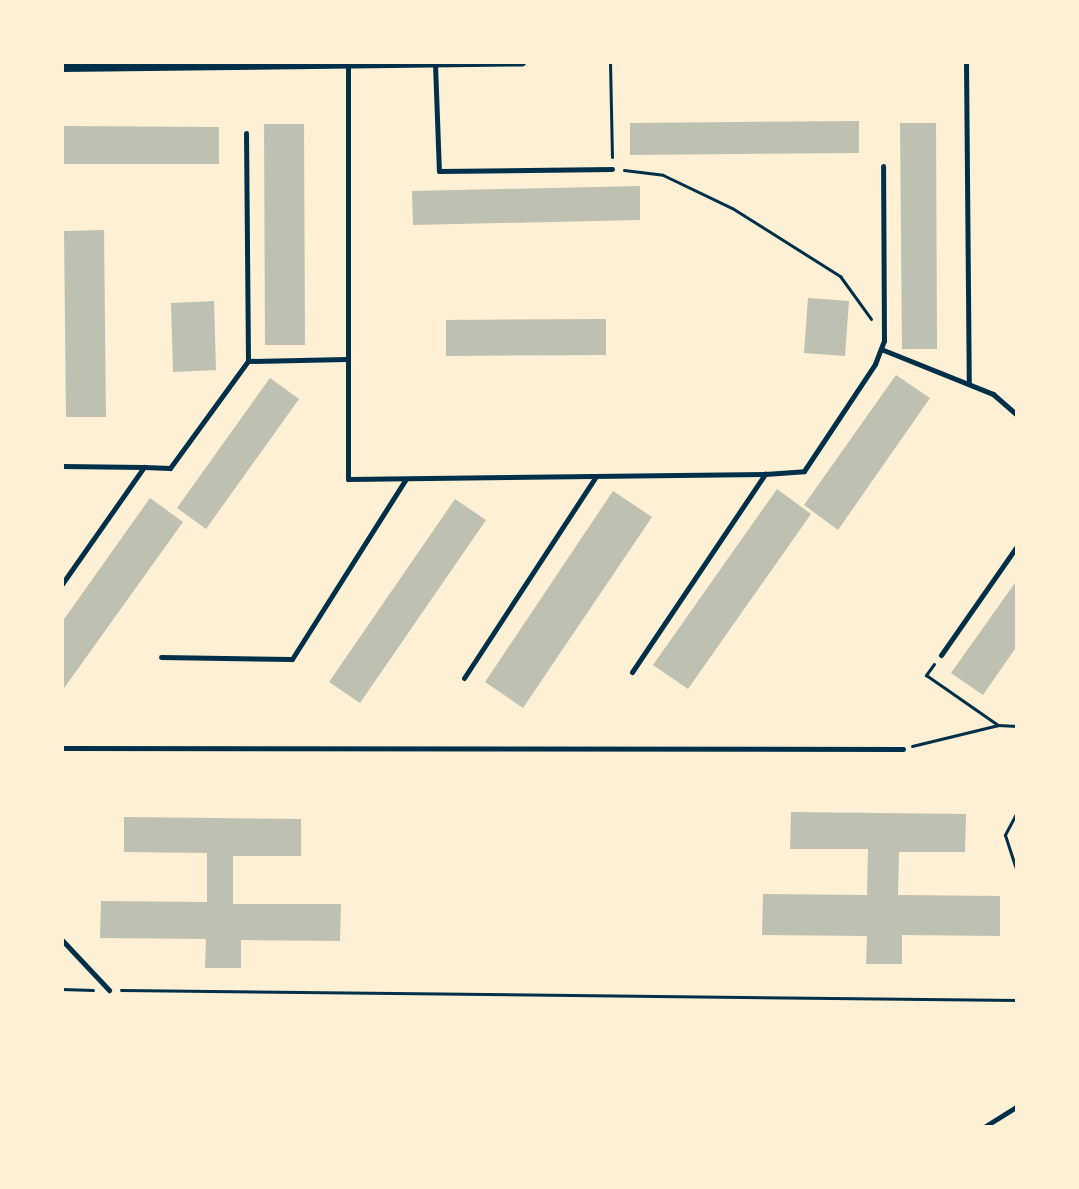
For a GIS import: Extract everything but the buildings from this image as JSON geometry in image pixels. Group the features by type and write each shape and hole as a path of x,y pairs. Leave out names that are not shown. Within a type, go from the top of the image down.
{"street":[{"path":"62,68 522,62"}],"lane":[{"path":"966,62 969,383"},
{"path":"348,63 348,479 804,471 884,341 883,166"},
{"path":"435,63 439,171 612,169"},
{"path":"62,466 170,468 248,361 246,133"},
{"path":"881,349 993,394 1017,415"},
{"path":"248,361 346,359"},
{"path":"62,584 144,467"},
{"path":"632,672 765,474"},
{"path":"464,678 596,476"},
{"path":"161,657 292,659 405,479"},
{"path":"941,655 1017,546"},
{"path":"62,748 903,749"},
{"path":"62,940 109,990"},
{"path":"984,1127 1017,1106"}],"path":[{"path":"610,62 612,169 663,175 732,208 814,258 840,276 876,327 881,349"},
{"path":"941,655 926,675 998,725"},
{"path":"903,749 998,725 1017,726"},
{"path":"1017,812 1005,835 1017,872"},
{"path":"62,989 1017,1000"}]}
